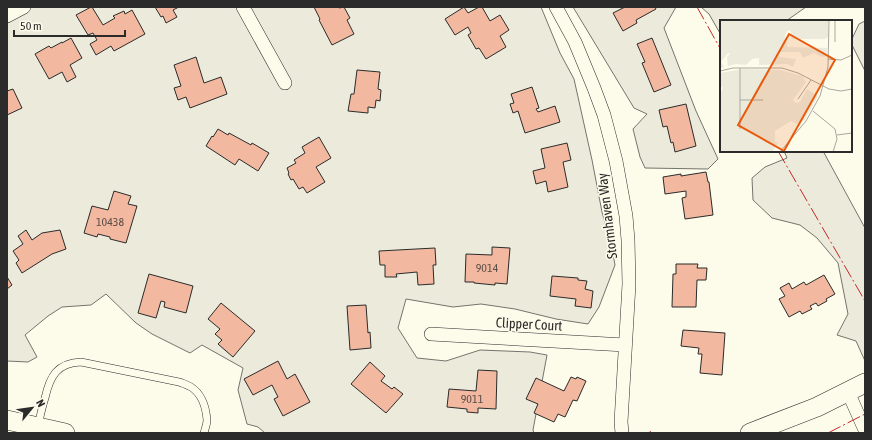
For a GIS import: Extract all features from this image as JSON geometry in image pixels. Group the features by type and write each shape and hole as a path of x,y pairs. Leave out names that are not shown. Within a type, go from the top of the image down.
{"main road":[{"path":"750,433 792,417 865,383"},
{"path":"7,420 37,430 66,433"}],"street":[{"path":"7,16 24,7"},
{"path":"243,7 285,83"},
{"name":"Stormhaven Way","path":"556,7 575,42 604,115 616,161 626,216 628,233 629,284 622,433"},
{"name":"Clipper Court","path":"431,334 625,345"},
{"path":"848,392 865,430"}],"lane":[{"path":"37,430 48,384 52,377 59,369 71,363 81,362 179,382 190,387 198,394 206,412 207,422 204,433"}],"shaded area":[{"path":"7,7 541,7 560,53 574,79 602,212 611,243 615,265 599,307 588,324 556,319 515,309 481,304 453,307 406,299 398,328 417,358 446,361 480,350 530,352 547,355 533,430 534,433 265,433 258,427 247,424 238,390 243,368 202,345 190,353 152,334 136,323 106,294 91,305 62,307 48,316 25,335 37,357 28,362 7,361"},
{"path":"573,7 676,7 664,28 696,111 718,159 708,169 645,168 640,157 633,129 647,114 634,108"},
{"path":"701,7 806,7 787,20 720,20 720,33 709,14"},
{"path":"865,21 865,71 852,45 852,39 859,24"},
{"path":"784,152 824,152 865,228 865,361 856,341 837,335 848,314 838,263 817,238 800,225 772,218 753,200 752,178 765,167 787,158"}],"building":[{"path":"91,7 103,25 115,18 113,16 124,11 125,14 132,10 145,34 114,51 111,46 96,55 90,44 97,40 93,33 88,35 76,15"},
{"path":"155,7 179,7 173,10 177,17 166,23 163,16 161,17"},
{"path":"314,7 344,7 350,18 347,20 354,34 332,45"},
{"path":"464,7 468,13 482,7 490,21 500,15 509,30 500,36 506,47 486,59 479,48 476,49 468,35 471,33 468,27 455,35 445,19"},
{"path":"625,7 655,7 656,9 636,20 637,23 623,31 613,13"},
{"path":"71,38 82,58 70,65 76,77 67,82 62,72 49,79 35,54 49,46 51,48"},
{"path":"652,38 671,85 654,92 642,63 645,62 637,44"},
{"path":"196,57 204,83 221,77 227,94 190,108 186,97 178,100 174,88 181,86 174,65"},
{"path":"357,70 380,72 378,89 381,90 380,101 376,100 375,108 368,107 368,113 348,111 351,94 354,94"},
{"path":"532,87 539,108 536,109 538,112 555,106 560,122 525,133 518,111 513,113 510,104 514,103 511,94"},
{"path":"13,89 22,108 7,115 7,91"},
{"path":"686,104 696,146 675,152 667,126 663,127 659,110"},
{"path":"218,129 251,145 252,143 269,153 258,171 239,159 235,165 206,146"},
{"path":"319,137 331,158 316,167 325,182 307,193 303,187 299,189 293,179 291,180 287,168 296,163 294,160 305,153 302,147"},
{"path":"567,143 571,160 563,162 568,187 548,192 546,181 536,184 533,171 545,168 541,149"},
{"path":"706,172 709,182 713,215 685,219 682,198 686,197 686,191 665,194 663,177"},
{"path":"114,191 131,196 128,204 137,206 126,243 98,234 97,237 84,233 92,206 108,210"},
{"path":"26,230 32,240 42,233 60,230 66,249 52,254 22,273 16,263 19,260 13,251 23,244 18,236"},
{"path":"492,247 510,248 507,284 495,283 495,285 465,282 466,254 492,255"},
{"path":"435,248 436,265 433,265 434,284 418,285 417,272 396,274 397,277 385,277 385,265 380,265 379,251"},
{"path":"676,264 698,264 697,268 707,268 706,280 697,280 696,307 672,307 673,274 676,274"},
{"path":"149,274 193,286 186,313 164,307 165,302 161,301 156,318 138,313"},
{"path":"824,275 835,294 818,306 816,303 810,306 812,309 802,314 800,311 789,317 779,299 785,296 780,288 789,283 792,289 804,282 806,285"},
{"path":"552,276 578,278 578,280 587,281 585,289 593,291 591,308 575,306 576,299 550,296"},
{"path":"7,277 12,285 7,289"},
{"path":"221,303 255,331 233,357 218,344 222,340 215,334 220,329 208,319"},
{"path":"366,305 368,333 370,332 371,348 350,350 347,306"},
{"path":"683,330 725,333 722,375 700,373 702,354 698,354 699,348 681,346"},
{"path":"278,361 287,379 295,374 310,402 283,416 274,399 278,397 272,385 253,395 244,379"},
{"path":"370,362 385,376 381,381 392,389 394,387 403,394 386,413 351,384"},
{"path":"478,370 497,371 496,409 478,408 478,413 467,412 467,409 447,407 449,389 476,391"},
{"path":"571,377 576,379 577,377 586,381 577,401 573,400 565,417 558,414 554,422 534,413 538,404 526,399 536,378 564,391"}],"power":[{"path":"697,7 720,48"},
{"path":"779,152 865,301"},
{"path":"828,433 865,414"}]}
